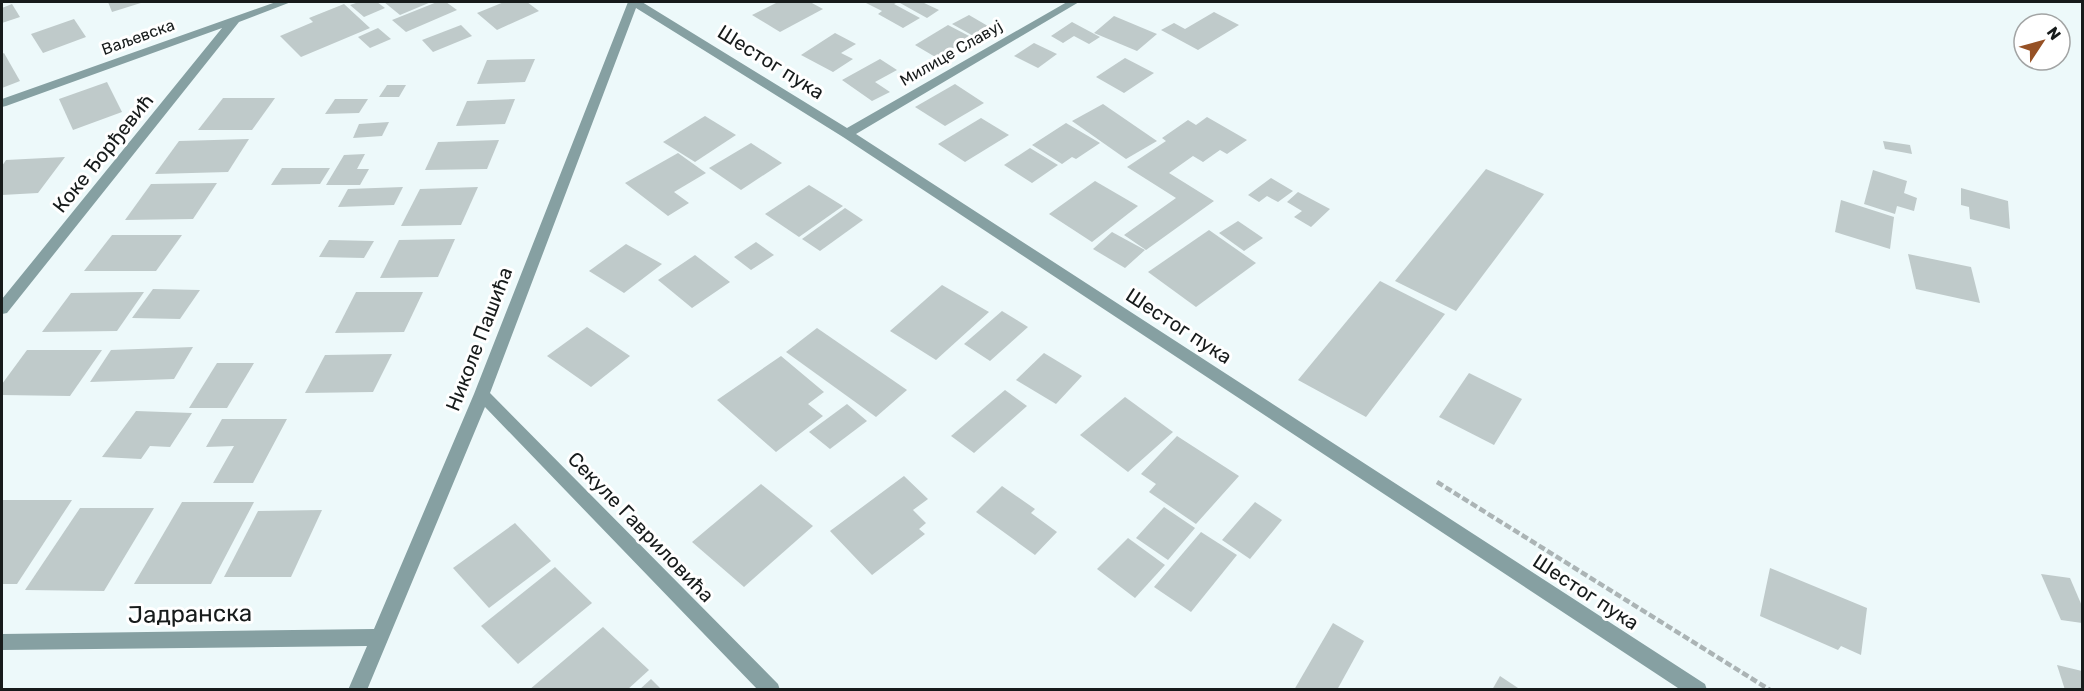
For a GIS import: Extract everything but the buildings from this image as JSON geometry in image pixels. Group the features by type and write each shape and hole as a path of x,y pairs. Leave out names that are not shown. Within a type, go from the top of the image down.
{"street":[{"name":"Ваљевска","path":"2,103 285,2"},
{"name":"Шестог пука","path":"634,2 847,135 1698,690"},
{"name":"Николе Пашића","path":"357,690 482,393 634,2"},
{"name":"Милице Славуј","path":"847,135 936,80 1074,2"},
{"name":"Коке Ђорђевић","path":"2,309 234,21"},
{"name":"Секуле Гавриловића","path":"482,393 771,690"},
{"name":"Јадранска","path":"2,642 380,637"}]}
